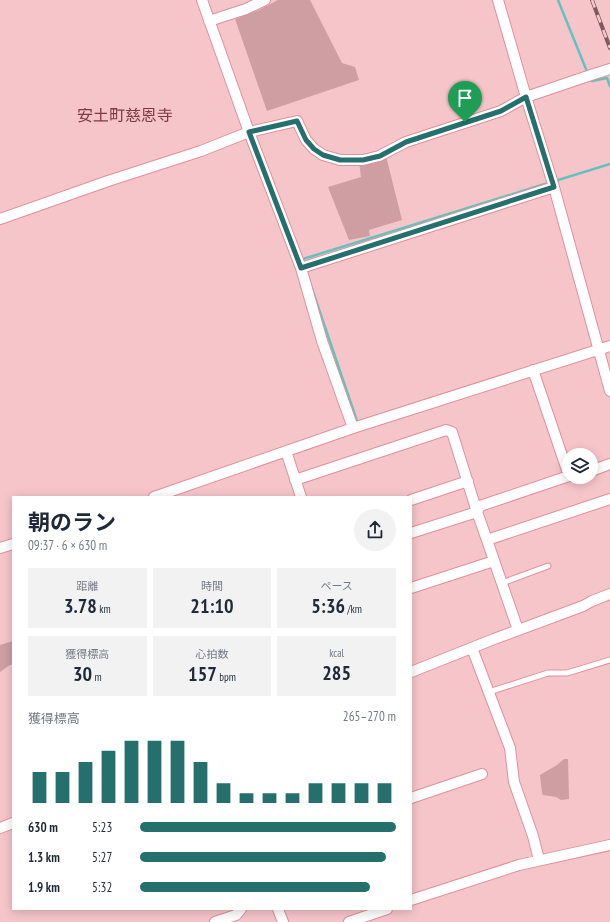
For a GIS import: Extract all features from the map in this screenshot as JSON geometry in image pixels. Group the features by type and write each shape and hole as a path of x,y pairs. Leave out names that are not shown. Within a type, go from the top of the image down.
{"street":[{"path":"202,0 249,132 301,268 322,341 352,428"},
{"path":"210,21 246,9 265,0"},
{"path":"498,0 554,187 598,349 608,376 610,391"},
{"path":"0,219 201,151 249,132 297,121 306,140 314,149 323,155 340,160 363,160 380,156 406,142 501,111 526,97 610,69"},
{"path":"301,268 554,187"},
{"path":"157,496 352,428 610,346"},
{"path":"533,370 562,455"},
{"path":"295,480 446,430 452,432 477,512 518,630"},
{"path":"286,451 301,496"},
{"path":"598,468 610,464"},
{"path":"412,533 477,512 480,506 562,478"},
{"path":"412,500 468,481"},
{"path":"487,540 610,499"},
{"path":"0,548 12,544"},
{"path":"412,588 494,561"},
{"path":"412,672 583,606 610,594"},
{"path":"472,648 510,748 514,782 533,836 539,860"},
{"path":"412,798 482,774"},
{"path":"0,828 12,823"},
{"path":"412,900 519,865 610,844"},
{"path":"215,922 236,915 240,910"},
{"path":"278,910 283,922"},
{"path":"349,922 384,910"}],"lane":[{"path":"502,583 548,566"},
{"path":"489,692 548,673 566,673 610,660"}],"shaded area":[{"path":"278,0 310,0 342,63 355,67 359,80 267,111 235,19 259,10"},
{"path":"386,156 402,220 369,230 370,236 349,240 328,187 361,177 359,162"},
{"path":"12,641 12,665 0,672 0,645"},
{"path":"564,759 568,759 569,799 561,800 556,797 543,795 540,775"}],"waterway":[{"path":"558,0 588,74"},
{"path":"590,78 592,81 607,78 610,86"},
{"path":"555,181 610,164"},
{"path":"303,262 303,259 545,184"},
{"path":"309,280 357,421"}],"railway":[{"path":"592,0 610,48"}],"district":[{"name":"安土町慈恩寺","path":"125,115"}],"route":[{"path":"526,97 554,187 301,268 249,132 297,121 306,140 314,149 323,155 340,160 363,160 380,156 406,142 465,122 501,111 526,97"}]}
